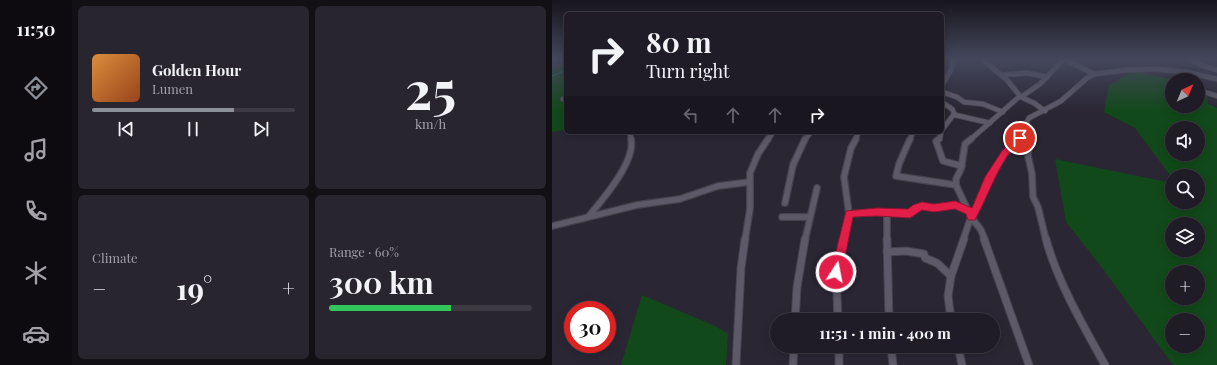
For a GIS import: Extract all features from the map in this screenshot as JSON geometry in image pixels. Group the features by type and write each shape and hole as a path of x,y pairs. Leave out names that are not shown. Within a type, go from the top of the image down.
{"street":[{"path":"1003,76 1021,97 1034,103 1045,111"},
{"path":"1007,80 1011,76"},
{"path":"1042,76 1047,77"},
{"path":"950,313 948,296 951,282 950,276 971,214 980,202 988,180 1005,153 1020,138 1029,118 1045,111 1078,88 1088,76"},
{"path":"1203,76 1217,79"},
{"path":"1029,365 981,230 956,185 956,179 962,166 965,144 990,122 1047,77"},
{"path":"1205,92 1217,96"},
{"path":"944,93 957,97 964,102 983,104 1003,112"},
{"path":"944,104 952,109 954,114 982,123 990,122"},
{"path":"944,128 954,114"},
{"path":"1029,118 1026,126 1030,133 1028,156 1032,174 1033,197 1038,207 1049,250 1075,310 1105,365"},
{"path":"589,216 611,189 632,153 632,141 630,134"},
{"path":"736,365 741,268 750,209 750,173 758,154 773,134"},
{"path":"785,203 792,169 798,153 810,134"},
{"path":"838,313 836,272 849,214 844,177 851,148 858,134"},
{"path":"912,134 898,164 896,176 956,185"},
{"path":"941,134 940,138 936,141 943,161 962,166"},
{"path":"552,226 637,205 680,199 718,186 750,182"},
{"path":"795,313 795,302 816,188"},
{"path":"849,214 877,212 910,214 916,208 922,206 934,208 955,205 971,214"},
{"path":"887,213 889,313"},
{"path":"782,217 810,217"},
{"path":"887,252 906,251 924,254 925,258 937,263 950,276"},
{"path":"793,365 794,353"},
{"path":"839,353 839,365"},
{"path":"892,353 893,365"},
{"path":"959,353 962,365"}],"green space":[{"path":"552,76 564,76 564,130 552,132"},
{"path":"1124,76 1158,76 1165,78 1165,113 1205,113 1205,95 1207,96 1208,104 1217,108 1217,365 1173,365 1100,265 1066,222 1055,159 1165,182 1165,209 1205,209 1205,169 1165,169 1135,128 1104,112 1109,85"},
{"path":"642,295 715,326 728,334 726,365 621,365"}],"route":[{"path":"836,272 849,214 877,212 910,214 916,208 922,206 934,208 955,205 970,212 971,217 980,202 988,180 1005,153 1020,138"}]}
